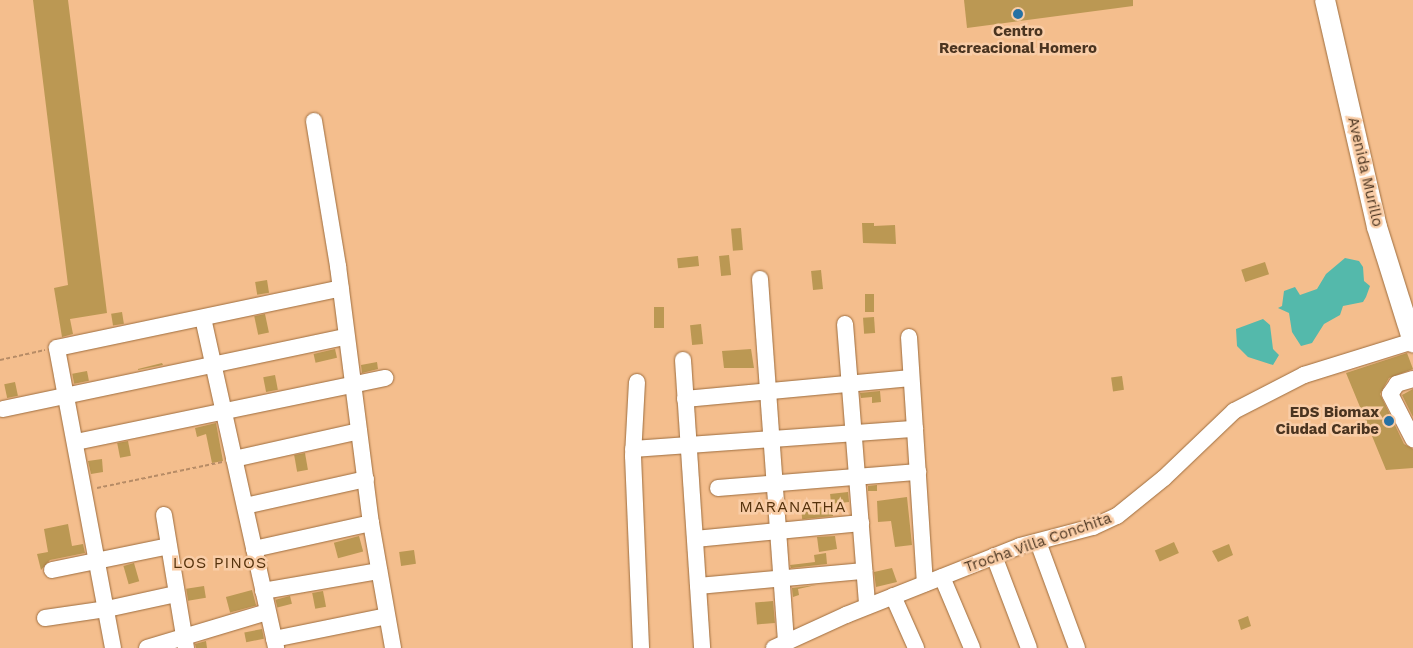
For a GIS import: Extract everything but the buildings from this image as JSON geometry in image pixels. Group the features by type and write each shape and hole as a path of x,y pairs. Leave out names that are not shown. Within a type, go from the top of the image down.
{"main road":[{"name":"Avenida Murillo","path":"1326,0 1377,227 1413,342"}],"street":[{"path":"314,121 341,288 345,337 371,523 393,648"},
{"path":"760,279 781,578 780,645"},
{"path":"113,648 86,490 57,348 341,288"},
{"path":"203,318 275,644 387,616"},
{"path":"844,324 867,606"},
{"path":"3,409 214,367 345,337"},
{"path":"909,337 925,584"},
{"name":"Trocha Villa Conchita","path":"780,645 867,606 994,556 1093,527 1117,516 1164,478 1234,411 1278,386 1413,342"},
{"path":"683,360 702,648"},
{"path":"76,442 384,378"},
{"path":"685,399 767,394 911,378"},
{"path":"1413,379 1397,384 1390,394 1413,439"},
{"path":"637,382 633,448 640,648"},
{"path":"633,448 915,429"},
{"path":"234,460 359,431"},
{"path":"718,488 918,472"},
{"path":"245,506 366,479"},
{"path":"164,515 185,644"},
{"path":"254,548 371,523"},
{"path":"694,539 861,523"},
{"path":"1038,542 1077,648"},
{"path":"52,570 169,546"},
{"path":"994,556 1030,648"},
{"path":"263,591 379,571"},
{"path":"698,586 864,571"},
{"path":"942,577 972,648"},
{"path":"44,618 107,609 176,594"},
{"path":"893,596 916,648"},
{"path":"147,648 185,644 267,612"}],"path":[{"path":"0,360 57,348"},
{"path":"86,490 234,460"}],"water":[{"path":"1345,258 1359,261 1363,267 1364,281 1370,286 1366,297 1363,302 1343,306 1340,315 1324,324 1312,343 1301,346 1292,332 1289,313 1278,308 1282,306 1284,291 1295,287 1300,295 1317,289 1326,274"},
{"path":"1263,319 1270,325 1273,349 1279,355 1273,365 1248,357 1237,346 1236,329"}],"place":[{"name":"Centro Recreacional Homero","path":"1018,14"},
{"name":"EDS Biomax Ciudad Caribe","path":"1389,421"}],"district":[{"name":"MARANATHA","path":"793,507"},
{"name":"LOS PINOS","path":"220,563"}]}
